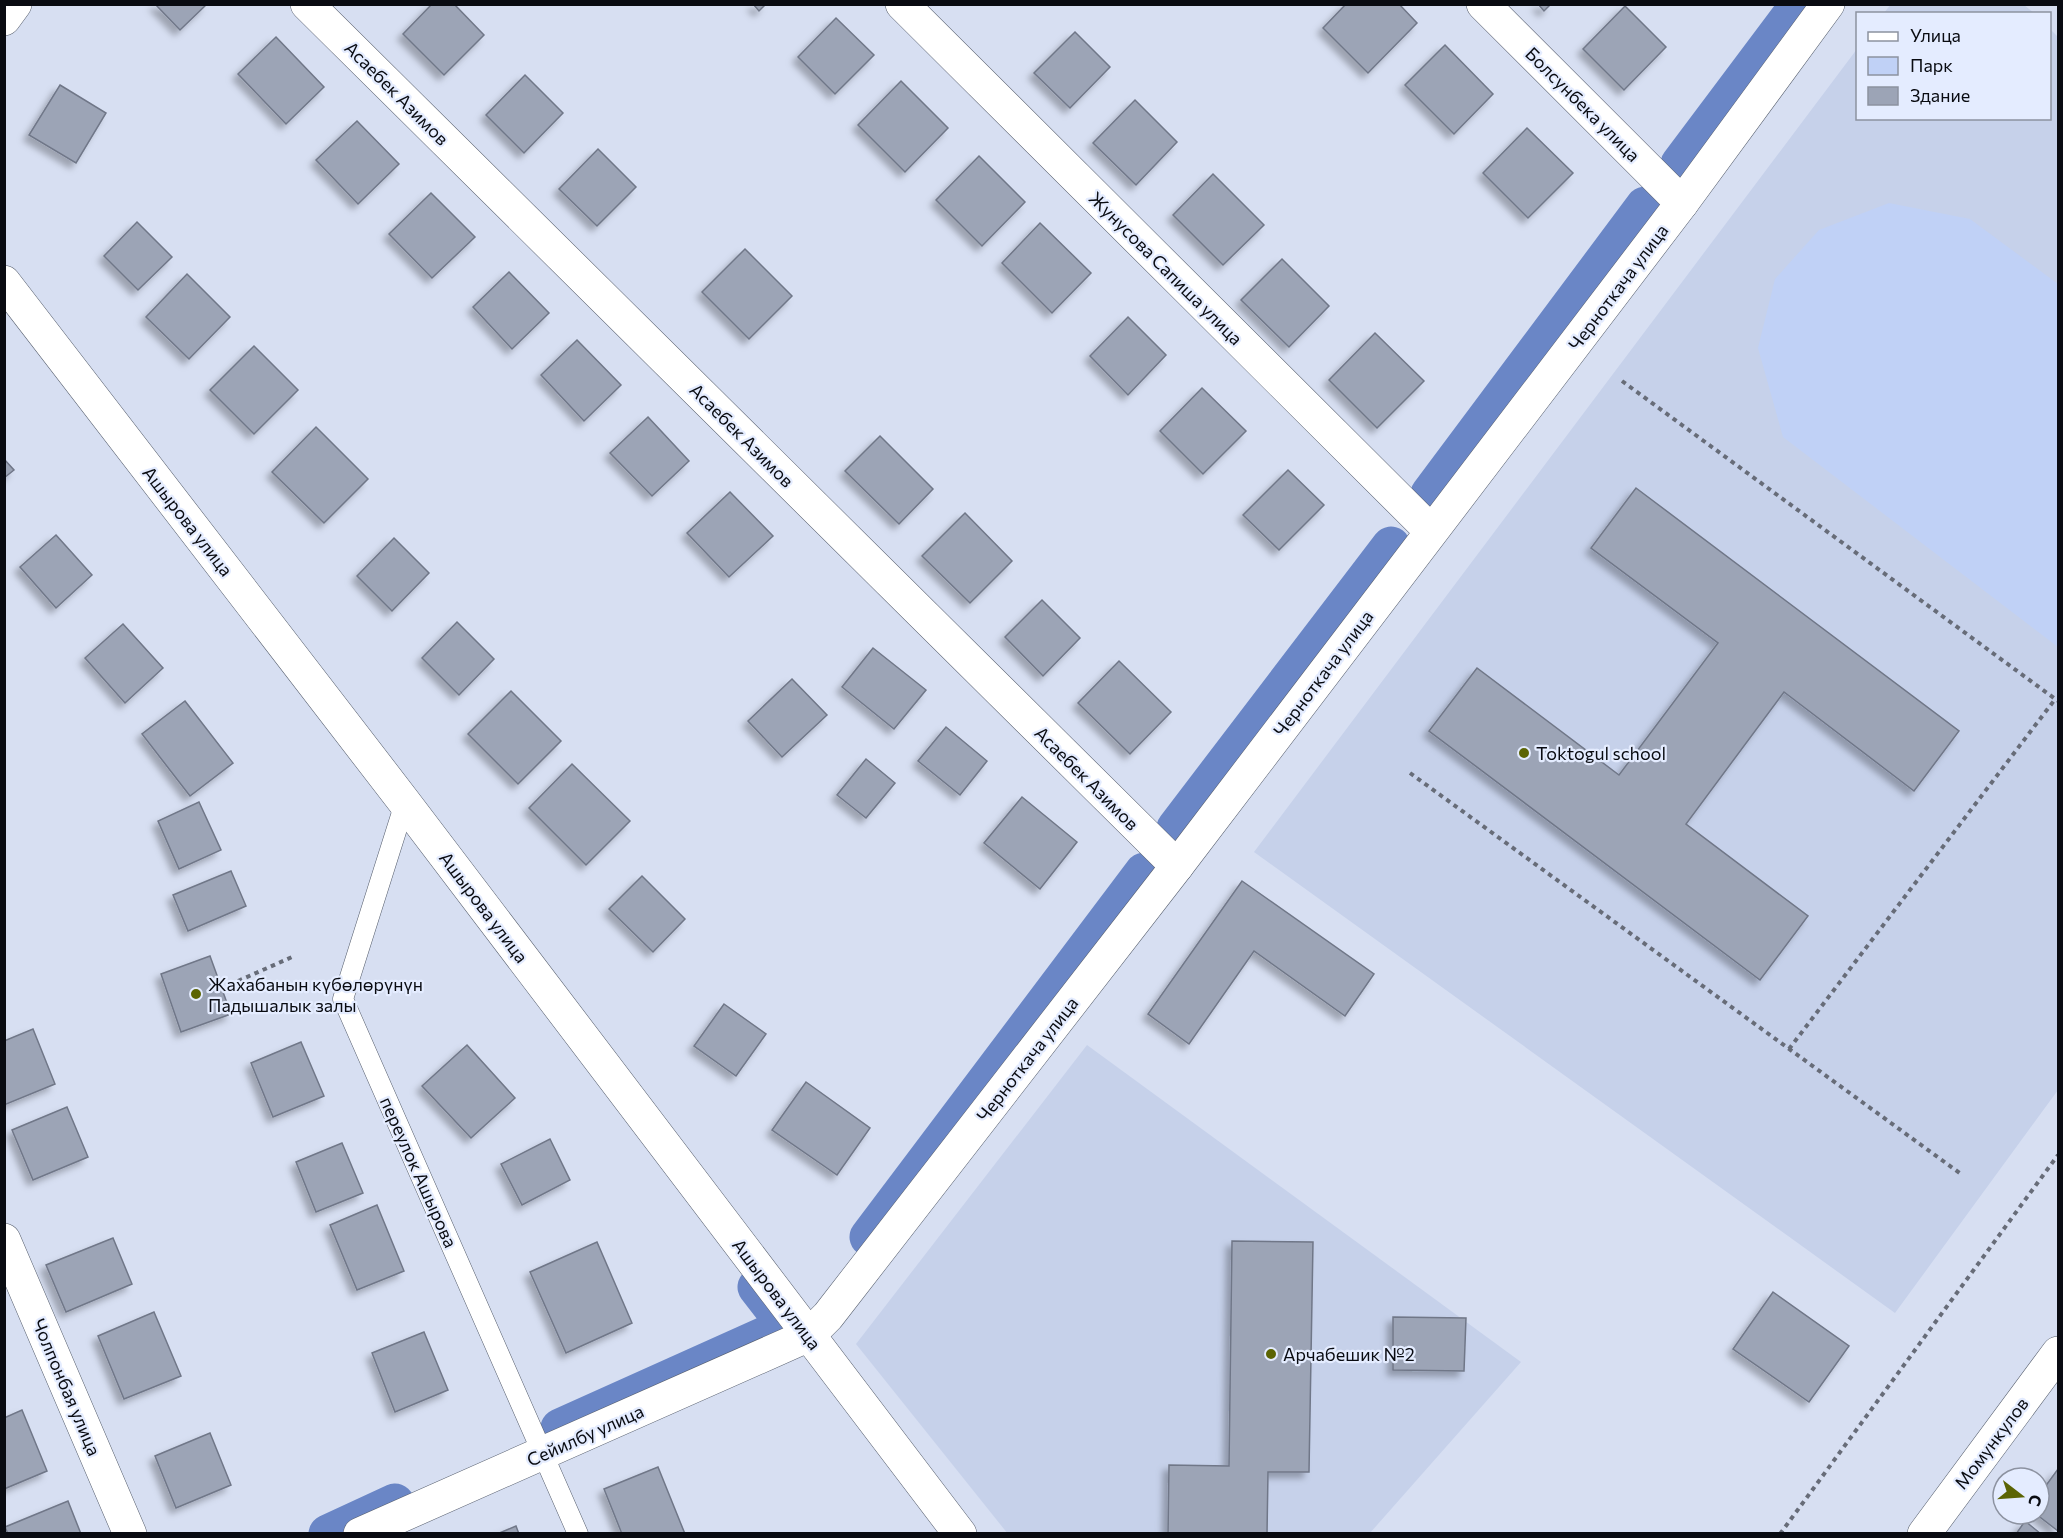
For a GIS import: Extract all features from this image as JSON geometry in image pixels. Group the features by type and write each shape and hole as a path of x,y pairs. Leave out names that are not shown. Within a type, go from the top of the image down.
{"street":[{"path":"4,19 15,4"},
{"name":"Асаебек Азимов","path":"307,4 1177,866"},
{"name":"Жунусова Сапиша улица","path":"902,4 1431,531"},
{"name":"Болсунбека улица","path":"1484,4 1682,203"},
{"name":"Черноткача улица","path":"809,1335 828,1316 1177,866 1682,203 1828,4"},
{"name":"Ашырова улица","path":"4,282 405,803 960,1533"},
{"name":"Чолпонбая улица","path":"4,1240 130,1533"},
{"name":"Сейилбу улица","path":"360,1533 809,1335"},
{"name":"Момункулов","path":"1924,1533 2058,1353"}],"lane":[{"name":"переулок Ашырова","path":"405,803 343,999 578,1533"}],"path":[{"path":"1623,381 2057,700 1789,1049"},
{"path":"1410,773 1961,1174"},
{"path":"238,981 292,957"},
{"path":"1780,1533 2058,1155"}],"shaded area":[{"path":"1891,4 2024,5 2033,12 1885,12"},
{"path":"2051,30 2058,37 2058,1090 1895,1313 1254,852 1856,50 1856,120 2051,120"},
{"path":"1087,1045 1521,1362 1370,1533 1008,1534 856,1344"}],"green space":[{"path":"1889,203 1970,219 2058,284 2058,647 1783,437 1758,348 1775,279 1819,230"}],"building":[{"path":"155,4 207,4 180,30"},
{"path":"432,4 454,4 484,35 444,75 403,34"},
{"path":"753,4 766,4 759,11"},
{"path":"1346,4 1399,4 1417,23 1368,73 1323,28"},
{"path":"1538,4 1551,4 1544,11"},
{"path":"1625,6 1666,47 1624,90 1583,49"},
{"path":"836,18 874,55 835,94 798,57"},
{"path":"1075,32 1110,67 1070,108 1034,73"},
{"path":"276,37 324,87 286,124 238,74"},
{"path":"1445,45 1493,94 1454,134 1405,85"},
{"path":"525,75 563,113 524,153 486,115"},
{"path":"901,81 948,128 905,172 858,125"},
{"path":"60,85 106,113 76,163 29,135"},
{"path":"1135,100 1177,142 1136,185 1093,143"},
{"path":"357,121 399,164 358,204 316,160"},
{"path":"1527,128 1573,173 1528,218 1483,173"},
{"path":"598,149 636,187 597,226 559,189"},
{"path":"979,156 1025,202 982,246 936,200"},
{"path":"1213,174 1264,225 1223,265 1173,215"},
{"path":"431,193 475,237 432,278 389,234"},
{"path":"137,222 172,257 138,290 104,256"},
{"path":"1040,223 1091,273 1052,313 1002,263"},
{"path":"745,249 792,296 749,339 702,292"},
{"path":"1282,259 1329,306 1289,347 1241,300"},
{"path":"509,272 549,313 512,349 473,307"},
{"path":"187,274 230,317 189,359 146,317"},
{"path":"1128,317 1166,355 1128,395 1090,356"},
{"path":"1375,333 1424,381 1377,428 1329,380"},
{"path":"577,340 621,385 584,421 541,375"},
{"path":"254,346 298,390 254,434 210,390"},
{"path":"1202,388 1246,431 1203,474 1160,431"},
{"path":"648,417 689,461 652,496 610,453"},
{"path":"316,427 368,479 324,523 272,472"},
{"path":"880,436 933,489 899,524 845,471"},
{"path":"4,459 14,470 4,478"},
{"path":"1288,470 1324,505 1279,550 1243,515"},
{"name":"Toktogul school","path":"1636,488 1959,731 1914,791 1784,692 1686,824 1808,916 1760,980 1429,731 1477,668 1619,775 1718,643 1591,548"},
{"path":"730,492 773,536 729,577 687,533"},
{"path":"965,513 1012,561 970,603 922,556"},
{"path":"56,535 92,575 56,608 20,567"},
{"path":"394,538 429,573 392,611 357,576"},
{"path":"1042,600 1080,638 1043,676 1005,637"},
{"path":"457,622 494,659 459,695 422,658"},
{"path":"123,624 163,668 125,703 85,658"},
{"path":"873,648 926,690 894,729 842,687"},
{"path":"1119,661 1171,712 1130,754 1078,703"},
{"path":"792,679 827,715 782,757 748,721"},
{"path":"511,691 561,741 518,784 468,734"},
{"path":"185,701 233,763 190,796 142,734"},
{"path":"946,727 987,761 960,795 918,761"},
{"path":"866,759 895,783 866,818 837,795"},
{"path":"572,764 630,821 586,865 529,808"},
{"path":"1022,797 1077,842 1040,889 984,843"},
{"path":"199,802 221,850 179,869 158,821"},
{"path":"231,871 246,906 188,931 173,895"},
{"path":"642,876 685,919 653,952 609,909"},
{"path":"1242,881 1374,974 1345,1016 1254,951 1189,1044 1148,1014"},
{"name":"Жахабанын күбөлөрүнүн Падышалык залы","path":"210,956 231,1014 181,1032 161,974"},
{"path":"724,1004 766,1034 736,1076 694,1046"},
{"path":"33,1029 55,1084 4,1105 4,1041"},
{"path":"301,1042 324,1096 273,1117 251,1063"},
{"path":"467,1045 515,1098 471,1138 422,1086"},
{"path":"806,1082 870,1128 837,1175 772,1130"},
{"path":"67,1107 88,1157 33,1180 12,1130"},
{"path":"550,1139 570,1180 522,1205 501,1164"},
{"path":"342,1143 363,1193 316,1212 296,1162"},
{"path":"377,1205 404,1271 357,1290 330,1225"},
{"path":"113,1238 132,1284 66,1312 46,1265"},
{"name":"Арчабешик №2","path":"1232,1241 1313,1242 1309,1472 1268,1472 1267,1534 1168,1534 1169,1465 1229,1466"},
{"path":"597,1242 632,1323 566,1353 530,1272"},
{"path":"1773,1292 1849,1346 1809,1402 1733,1349"},
{"path":"154,1312 181,1376 124,1399 98,1336"},
{"path":"1393,1317 1466,1318 1464,1371 1393,1370"},
{"path":"424,1332 448,1390 395,1412 372,1353"},
{"path":"22,1410 47,1471 4,1489 4,1418"},
{"path":"210,1433 231,1485 176,1508 155,1456"},
{"path":"658,1467 685,1534 622,1534 604,1489"},
{"path":"2058,1469 2058,1531 2051,1526 2051,1479"},
{"path":"68,1501 81,1534 8,1534 5,1527"},
{"path":"516,1526 519,1534 497,1534"},
{"path":"2022,1526 2031,1526 2041,1534 2016,1534"}],"waterway":[{"path":"1680,164 1800,4"},
{"path":"1430,494 1645,206"},
{"path":"1176,828 1391,546"},
{"path":"869,1237 1144,872"},
{"path":"560,1428 787,1326 757,1287"},
{"path":"328,1534 395,1503"}],"place":[{"name":"Toktogul school","path":"1524,753"},
{"name":"Жахабанын күбөлөрүнүн Падышалык залы","path":"196,994"},
{"name":"Арчабешик №2","path":"1271,1354"}]}
